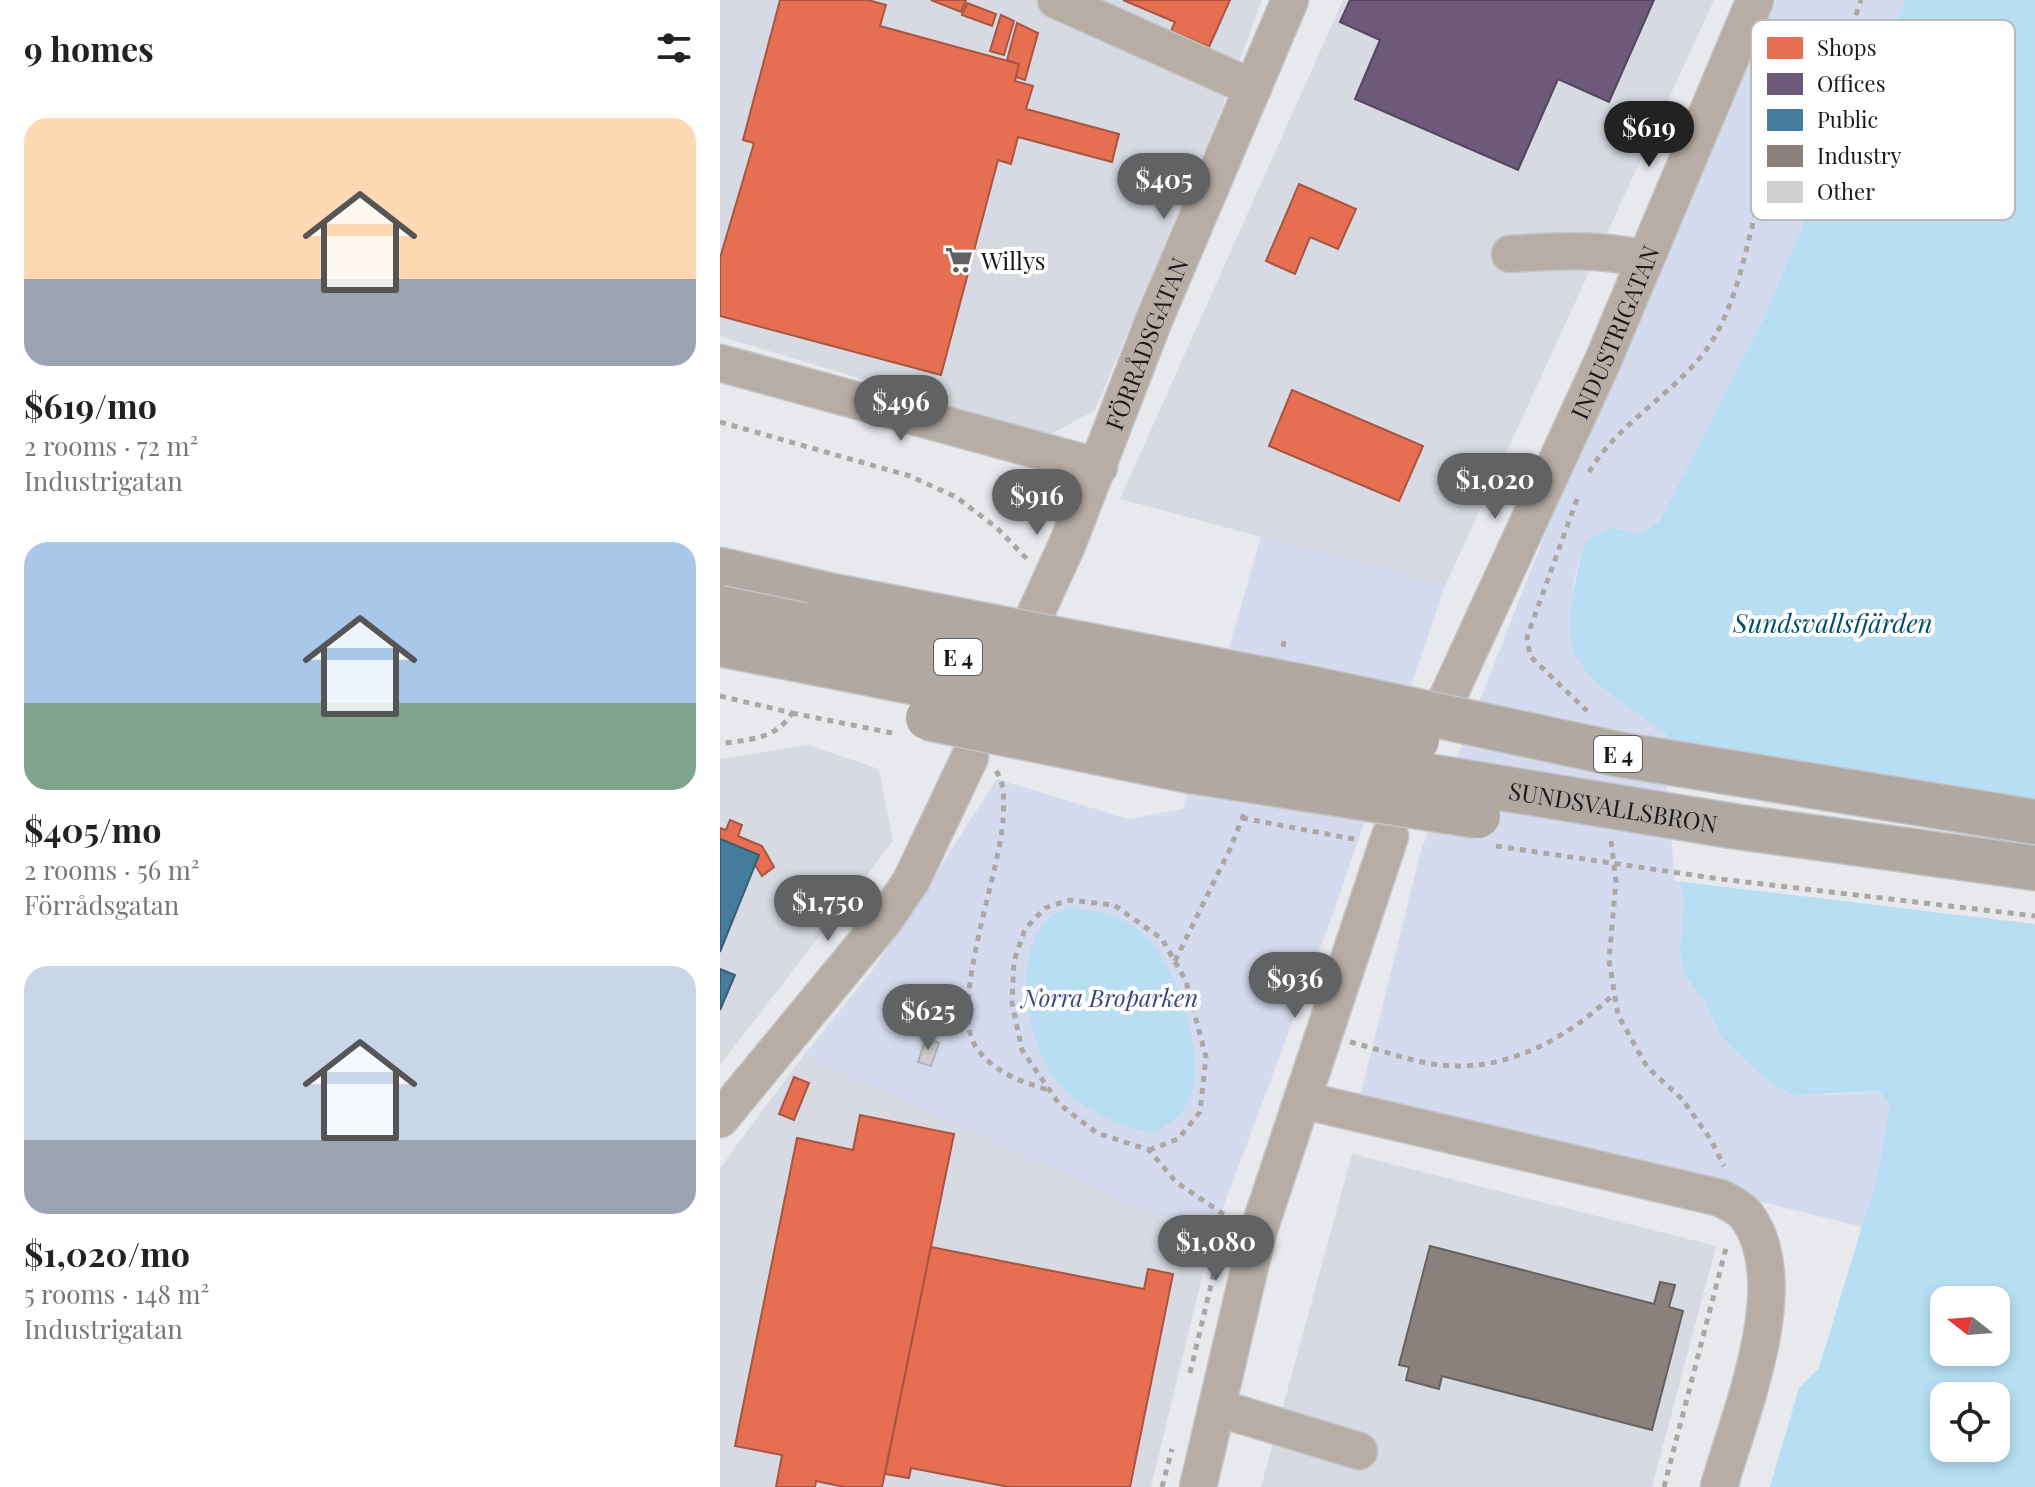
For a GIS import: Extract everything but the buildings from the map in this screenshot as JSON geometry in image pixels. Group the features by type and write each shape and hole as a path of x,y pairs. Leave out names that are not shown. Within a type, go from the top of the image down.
{"highway":[{"name":"E 4","path":"720,570 1617,754 2035,822"},
{"name":"SUNDSVALLSBRON","path":"720,608 1198,702 1606,772 1903,816 2035,831"},
{"name":"SUNDSVALLSBRON","path":"720,644 1191,737 1732,826 2035,868"},
{"name":"E 4","path":"720,674 1185,770 1398,805 1532,823 1619,828 1732,826"}],"street":[{"path":"1056,0 1253,88"},
{"name":"FÖRRÅDSGATAN","path":"1028,630 1099,467 1154,320 1290,0"},
{"name":"INDUSTRIGATAN","path":"1444,705 1602,363 1643,259 1755,0"},
{"path":"1510,254 1574,250 1620,253 1643,259"},
{"path":"720,363 1099,467"},
{"path":"720,1119 886,918 911,881 970,757"},
{"path":"1198,1487 1258,1232 1381,842"},
{"path":"1302,1100 1721,1198 1745,1212 1765,1257 1763,1334 1719,1487"},
{"path":"1218,1408 1359,1451"}],"path":[{"path":"1854,20 1861,0"},
{"path":"1592,467 1713,340 1742,272 1755,220"},
{"path":"720,422 910,476 956,497 997,528 1033,565"},
{"path":"720,696 792,713 784,727 772,735 720,744"},
{"path":"970,757 998,772 1004,808 1003,841 982,916 972,976 969,1018 974,1044 995,1068 1016,1080 1049,1090"},
{"path":"1175,962 1243,815 1381,842"},
{"path":"1489,845 1720,879 2035,916"},
{"path":"1149,1150 1178,1139 1200,1112 1206,1057 1186,981 1162,939 1114,905 1069,900 1045,908 1025,929 1014,961 1012,1003 1022,1050 1059,1104 1097,1133 1149,1150 1176,1182 1230,1219 1258,1232"},
{"path":"1322,1034 1440,1065 1495,1064 1539,1048 1589,1017 1614,994 1618,1015 1647,1067 1682,1099 1721,1156 1733,1197 1722,1234 1726,1241 1726,1258 1664,1487"}],"shaded area":[{"path":"720,0 1262,0 1218,118 1095,410 1048,436 720,336"},
{"path":"1343,0 1714,0 1445,586 1120,499"},
{"path":"809,745 879,769 893,841 720,1065 720,759"},
{"path":"804,1055 1211,1240 1151,1487 720,1487 720,1168"},
{"path":"1352,1154 1716,1246 1652,1487 1261,1487"}],"green space":[{"path":"1773,0 1906,0 1897,20 1764,20"},
{"path":"1751,51 1751,220 1805,220 1763,320 1659,522 1640,535 1609,528 1587,540 1574,579 1572,631 1596,681 1666,733 1679,880 1684,901 1680,951 1683,972 1704,1001 1722,1038 1825,1095 1880,1091 1891,1105 1877,1177 1862,1227 1359,1101 1421,850 1581,443"},
{"name":"Norra Broparken","path":"1261,536 1445,586 1336,905 1211,1240 804,1055 874,968 997,779 1128,819 1183,809"}],"water":[{"name":"Sundsvallsfjärden","path":"1906,0 2035,0 2035,1487 1770,1487 1799,1388 1819,1368 1877,1177 1890,1105 1880,1091 1793,1095 1767,1080 1722,1038 1704,1001 1683,972 1680,951 1684,901 1679,880 1666,733 1588,673 1573,650 1571,635 1572,601 1587,540 1609,528 1640,534 1659,522 1763,320 1805,220 2015,220 2015,20 1897,20"},
{"path":"1070,907 1114,917 1139,930 1165,962 1185,1009 1191,1035 1194,1082 1182,1111 1154,1133 1112,1121 1073,1097 1053,1076 1036,1041 1027,997 1030,953 1037,934 1048,919"}],"pier":[{"path":"1663,748 2035,810 2035,924 1675,881"}],"place":[{"name":"Willys","path":"959,260"}]}
